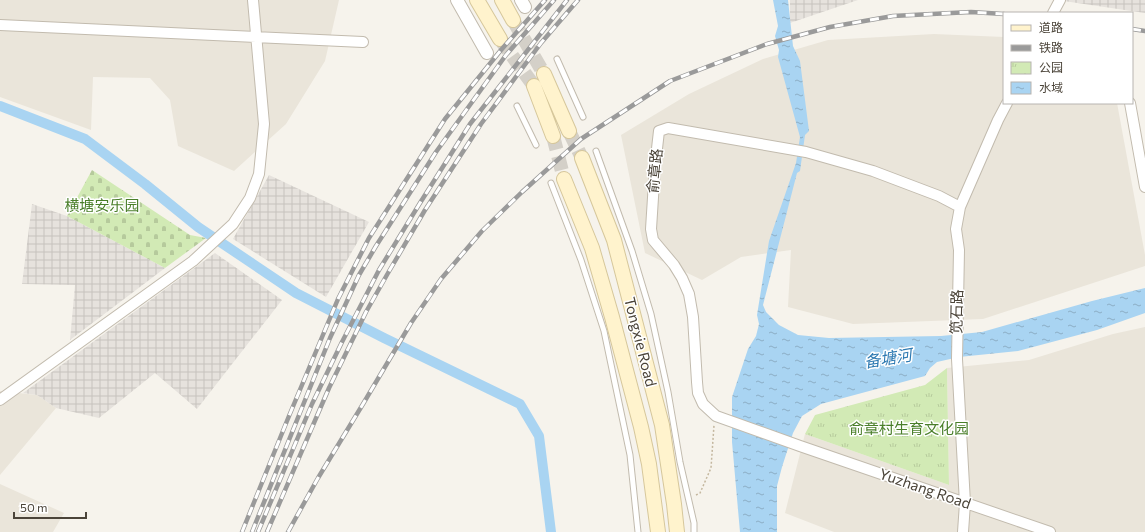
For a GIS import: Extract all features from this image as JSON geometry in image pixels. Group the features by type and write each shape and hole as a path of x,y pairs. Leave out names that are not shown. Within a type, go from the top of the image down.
{"main road":[{"path":"477,0 500,39"},
{"path":"502,0 514,20"},
{"path":"544,74 569,130"},
{"path":"534,86 553,136"},
{"name":"Tongxie Road","path":"582,158 614,240 662,425 677,532"},
{"name":"Tongxie Road","path":"558,181 592,248 612,317 641,427 649,464 658,532"}],"street":[{"path":"0,400 198,256 229,227 250,198 259,174 264,124 253,0"},
{"path":"457,0 487,53"},
{"path":"1054,12 1060,0"},
{"path":"0,25 363,42"},
{"name":"笕石路","path":"963,532 965,503 957,359 959,250 956,229 960,207 1006,104"},
{"path":"1130,104 1145,187"},
{"name":"俞章路","path":"800,446 716,416 703,404 698,393 696,382 693,317 689,294 674,265 653,240 651,229 659,131 668,128 806,152 873,172 939,196 960,207"},
{"name":"Yuzhang Road","path":"800,446 1050,532"}],"lane":[{"path":"557,59 583,117"},
{"path":"517,106 536,145"},
{"path":"596,151 632,251 651,314 668,392 680,462 694,523 694,532"},
{"path":"558,181 604,331 630,454 638,532"}],"path":[{"path":"696,495 700,493 711,468 713,432 716,416"}],"shaded area":[{"path":"0,0 339,0 325,61 286,124 234,171 178,146 170,100 150,78 93,77 91,130 0,97"},
{"path":"790,0 858,0 790,23"},
{"path":"1057,0 1145,0 1145,13"},
{"path":"934,34 1003,37 1003,104 1117,104 1145,255 1145,266 983,319 853,324 788,307 791,250 741,257 702,280 645,253 621,135 689,94 763,59 828,40"},
{"path":"269,175 369,222 326,297 233,239"},
{"path":"32,204 67,216 165,268 70,340 75,285 22,284"},
{"path":"215,253 282,300 197,409 155,373 99,418 56,408 37,395 23,393"},
{"path":"1145,327 1145,532 834,532 785,513 805,434 949,485 947,368 1029,360 1113,334"},
{"path":"0,391 37,395 56,408 0,475"},
{"path":"0,484 64,513 53,532 0,532"}],"green space":[{"name":"横塘安乐园","path":"92,170 190,235 206,238 165,268 67,216"},
{"name":"俞章村生育文化园","path":"947,368 949,485 805,434 815,415 925,385"}],"water":[{"name":"备塘河","path":"773,0 788,0 793,46 800,61 809,131 805,135 800,171 797,173 763,305 766,312 779,325 798,335 829,338 941,336 982,332 1092,301 1145,288 1145,313 1097,330 1018,351 959,357 937,362 930,368 925,376 821,404 802,416 793,433 777,486 777,532 740,532 732,442 732,397 748,349 756,336 759,324 757,315 769,241 796,163 800,137 778,57 779,50 775,36 778,26"}],"waterway":[{"path":"0,106 85,139 145,184 198,227 296,293 384,338 520,404 539,436 551,532"}],"tunnel":[{"path":"513,20 544,74"},
{"path":"500,39 534,86"},
{"path":"569,131 582,158"},
{"path":"553,136 564,179"}],"railway":[{"path":"242,532 338,299 369,238 445,119 501,50 545,0"},
{"path":"252,532 330,338 359,275 436,152 506,55 554,0"},
{"path":"258,532 312,404 379,270 470,124 567,0"},
{"path":"267,532 329,388 366,312 388,273 425,210 481,124 541,43 578,0"},
{"path":"288,532 318,478 411,323 441,279 482,231 522,192 581,139 670,81 767,44 830,27 893,16 971,12 1003,14"},
{"path":"1133,29 1145,31"}]}
